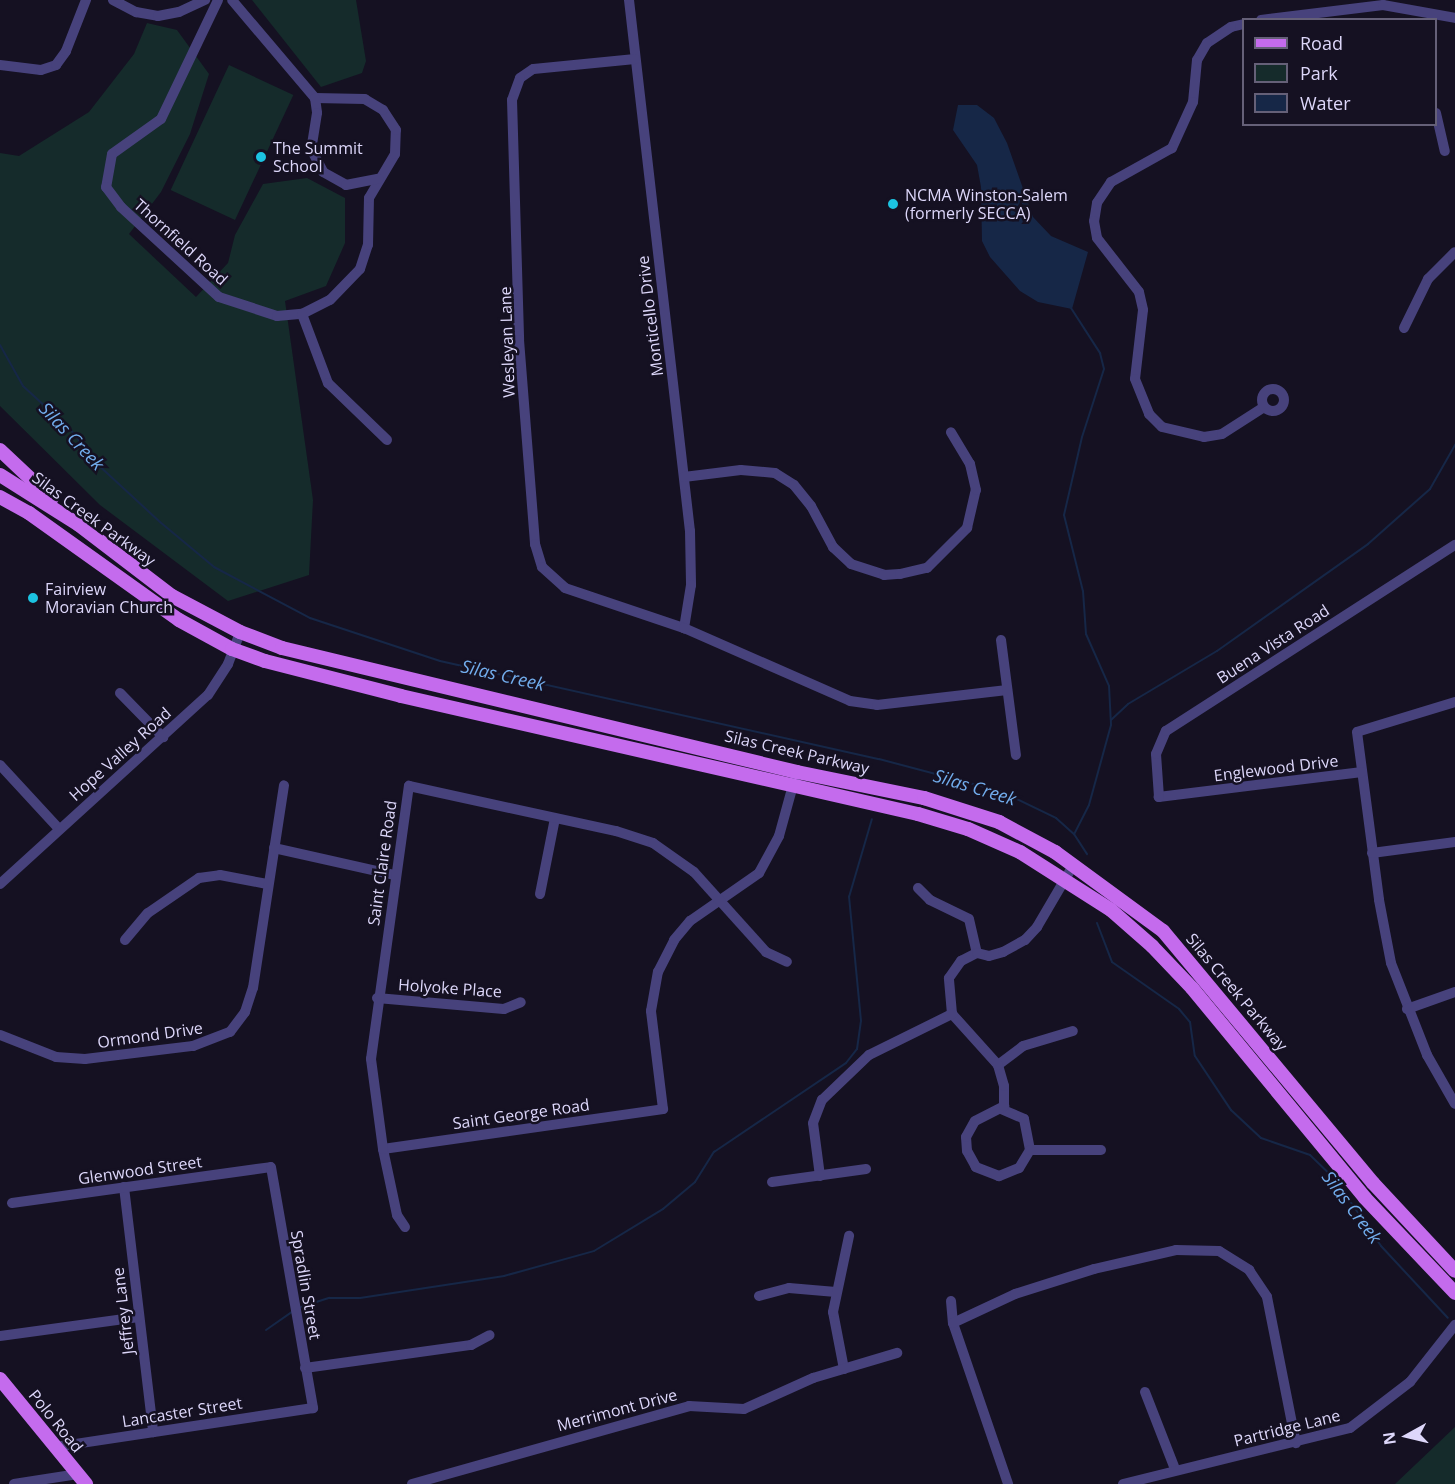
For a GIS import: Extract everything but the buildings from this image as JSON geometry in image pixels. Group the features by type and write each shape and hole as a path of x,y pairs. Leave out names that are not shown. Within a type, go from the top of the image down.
{"main road":[{"path":"0,450 80,525"},
{"name":"Silas Creek Parkway","path":"0,475 80,525 172,596 240,632 354,668 797,772 885,788 962,809 999,822 1074,864 1151,921 1184,954 1373,1183 1455,1271"},
{"name":"Silas Creek Parkway","path":"0,497 47,526 140,595 232,649 310,674 918,814 968,830 1020,852 1111,910 1176,971 1365,1198 1455,1293"},
{"name":"Polo Road","path":"0,1379 82,1479"}],"street":[{"path":"0,65 41,70 56,65 86,0"},
{"path":"113,0 136,12 158,16 179,12 205,0"},
{"name":"Thornfield Road","path":"218,0 161,118 119,146 110,157 106,187 137,223 219,297 277,316 302,314 330,300 360,268 368,245 369,198 397,147 396,130 387,115 365,99 315,98"},
{"path":"232,0 315,98 317,113 311,149 323,172 346,185 378,178"},
{"name":"Monticello Drive","path":"629,0 684,477 691,565 684,628"},
{"path":"1276,18 1385,3 1417,16 1455,18"},
{"path":"1242,24 1231,27 1207,43 1197,60 1193,102 1173,148 1111,182 1097,203 1094,220 1097,238 1139,292 1143,310 1135,379 1149,414 1162,427 1204,437 1222,434 1263,407"},
{"name":"Wesleyan Lane","path":"635,59 533,69 520,78 512,100 519,340 535,544 542,567 566,588 684,628 850,701 877,705 1006,690"},
{"path":"1437,117 1445,151"},
{"path":"1404,328 1428,279 1455,252"},
{"path":"302,314 311,347 328,383 387,440"},
{"path":"684,477 741,470 776,473 794,485 811,506 833,547 851,564 884,575 900,574 927,567 967,528 976,490 970,464 951,432"},
{"name":"Buena Vista Road","path":"1159,797 1156,754 1166,732 1455,545"},
{"name":"Hope Valley Road","path":"0,884 208,694 228,664 240,632"},
{"path":"1001,640 1016,754"},
{"path":"120,693 163,737"},
{"name":"Englewood Drive","path":"1159,797 1362,772 1357,732 1455,702"},
{"path":"0,765 59,830"},
{"path":"721,902 759,873 771,856 797,772"},
{"path":"1362,772 1385,939 1407,1009 1455,1104"},
{"name":"Ormond Drive","path":"0,1035 39,1052 70,1059 157,1052 220,1037 240,1022 249,1002 284,785"},
{"name":"Saint Claire Road","path":"405,1227 397,1215 372,1087 377,998 409,786 555,818 653,843 684,863 766,952 787,962"},
{"path":"540,894 555,818"},
{"path":"1372,853 1455,842"},
{"path":"274,848 395,875"},
{"path":"1001,1109 1015,1112 1027,1123 1030,1150 1018,1168 999,1176 982,1171 970,1158 966,1144 970,1126 1001,1109 1006,1097 998,1065 952,1014 948,986 951,971 977,953 989,956 1025,940 1074,864"},
{"path":"125,940 148,913 199,878 220,875 267,884"},
{"path":"918,888 930,900 969,919 977,953"},
{"name":"Saint George Road","path":"383,1149 663,1109 653,1038 654,986 667,952 683,928 721,902"},
{"path":"1407,1009 1455,992"},
{"name":"Holyoke Place","path":"377,998 504,1009 521,1002"},
{"path":"820,1176 813,1124 817,1109 831,1089 869,1055 952,1014"},
{"path":"998,1065 1023,1046 1073,1031"},
{"path":"1030,1150 1101,1150"},
{"name":"Glenwood Street","path":"12,1203 271,1167"},
{"name":"Spradlin Street","path":"271,1167 313,1408"},
{"path":"772,1182 866,1169"},
{"name":"Jeffrey Lane","path":"124,1187 153,1432"},
{"path":"844,1369 833,1312 849,1236"},
{"path":"953,1323 1015,1294 1094,1269 1176,1250 1219,1251 1249,1270 1267,1297 1296,1443"},
{"path":"759,1296 789,1288 836,1292"},
{"path":"951,1301 953,1323 1008,1484"},
{"path":"0,1336 139,1317"},
{"name":"Partridge Lane","path":"1124,1484 1175,1469 1336,1433 1363,1421 1410,1382 1455,1325"},
{"path":"305,1368 471,1345 490,1335"},
{"name":"Merrimont Drive","path":"412,1484 690,1406 744,1409 806,1381 897,1353"},
{"path":"1145,1392 1175,1469"},
{"name":"Lancaster Street","path":"56,1447 313,1408"},
{"path":"14,1484 82,1479"}],"green space":[{"path":"252,0 356,0 366,61 362,73 321,87"},
{"path":"147,23 177,30 209,74 190,134 161,192 129,234 196,297 228,263 235,235 263,184 307,178 345,198 345,243 326,286 285,301 313,500 309,575 228,601 100,505 0,406 0,153 19,156 89,112 134,54"},
{"path":"229,65 293,95 235,220 171,190"},
{"path":"1455,1427 1455,1484 1395,1484"}],"water":[{"path":"958,105 977,105 994,118 1007,143 1033,217 1051,236 1088,252 1072,309 1038,302 1020,291 990,257 982,241 981,187 977,165 953,130"}],"waterway":[{"path":"1071,308 1100,353 1104,369 1082,437 1064,515 1083,591 1086,634 1109,686 1111,725 1089,805 1074,834"},
{"name":"Silas Creek","path":"0,345 23,386 71,430 95,462 160,522 214,567 310,618 440,661 879,759 1000,791 1056,818 1074,834 1087,854"},
{"path":"1111,720 1128,704 1217,651 1368,544 1430,489 1455,445"},
{"path":"298,1308 329,1298 360,1298 504,1276 594,1251 663,1209 695,1182 714,1152 846,1063 857,1049 861,1021 849,897 872,819"},
{"name":"Silas Creek","path":"1097,923 1112,962 1179,1009 1190,1022 1195,1056 1231,1110 1261,1138 1310,1155 1334,1178 1381,1246 1448,1318"},
{"path":"266,1330 293,1311"}],"place":[{"name":"The Summit School","path":"261,157"},
{"name":"NCMA Winston-Salem (formerly SECCA)","path":"893,204"},
{"name":"Fairview Moravian Church","path":"33,598"}]}
